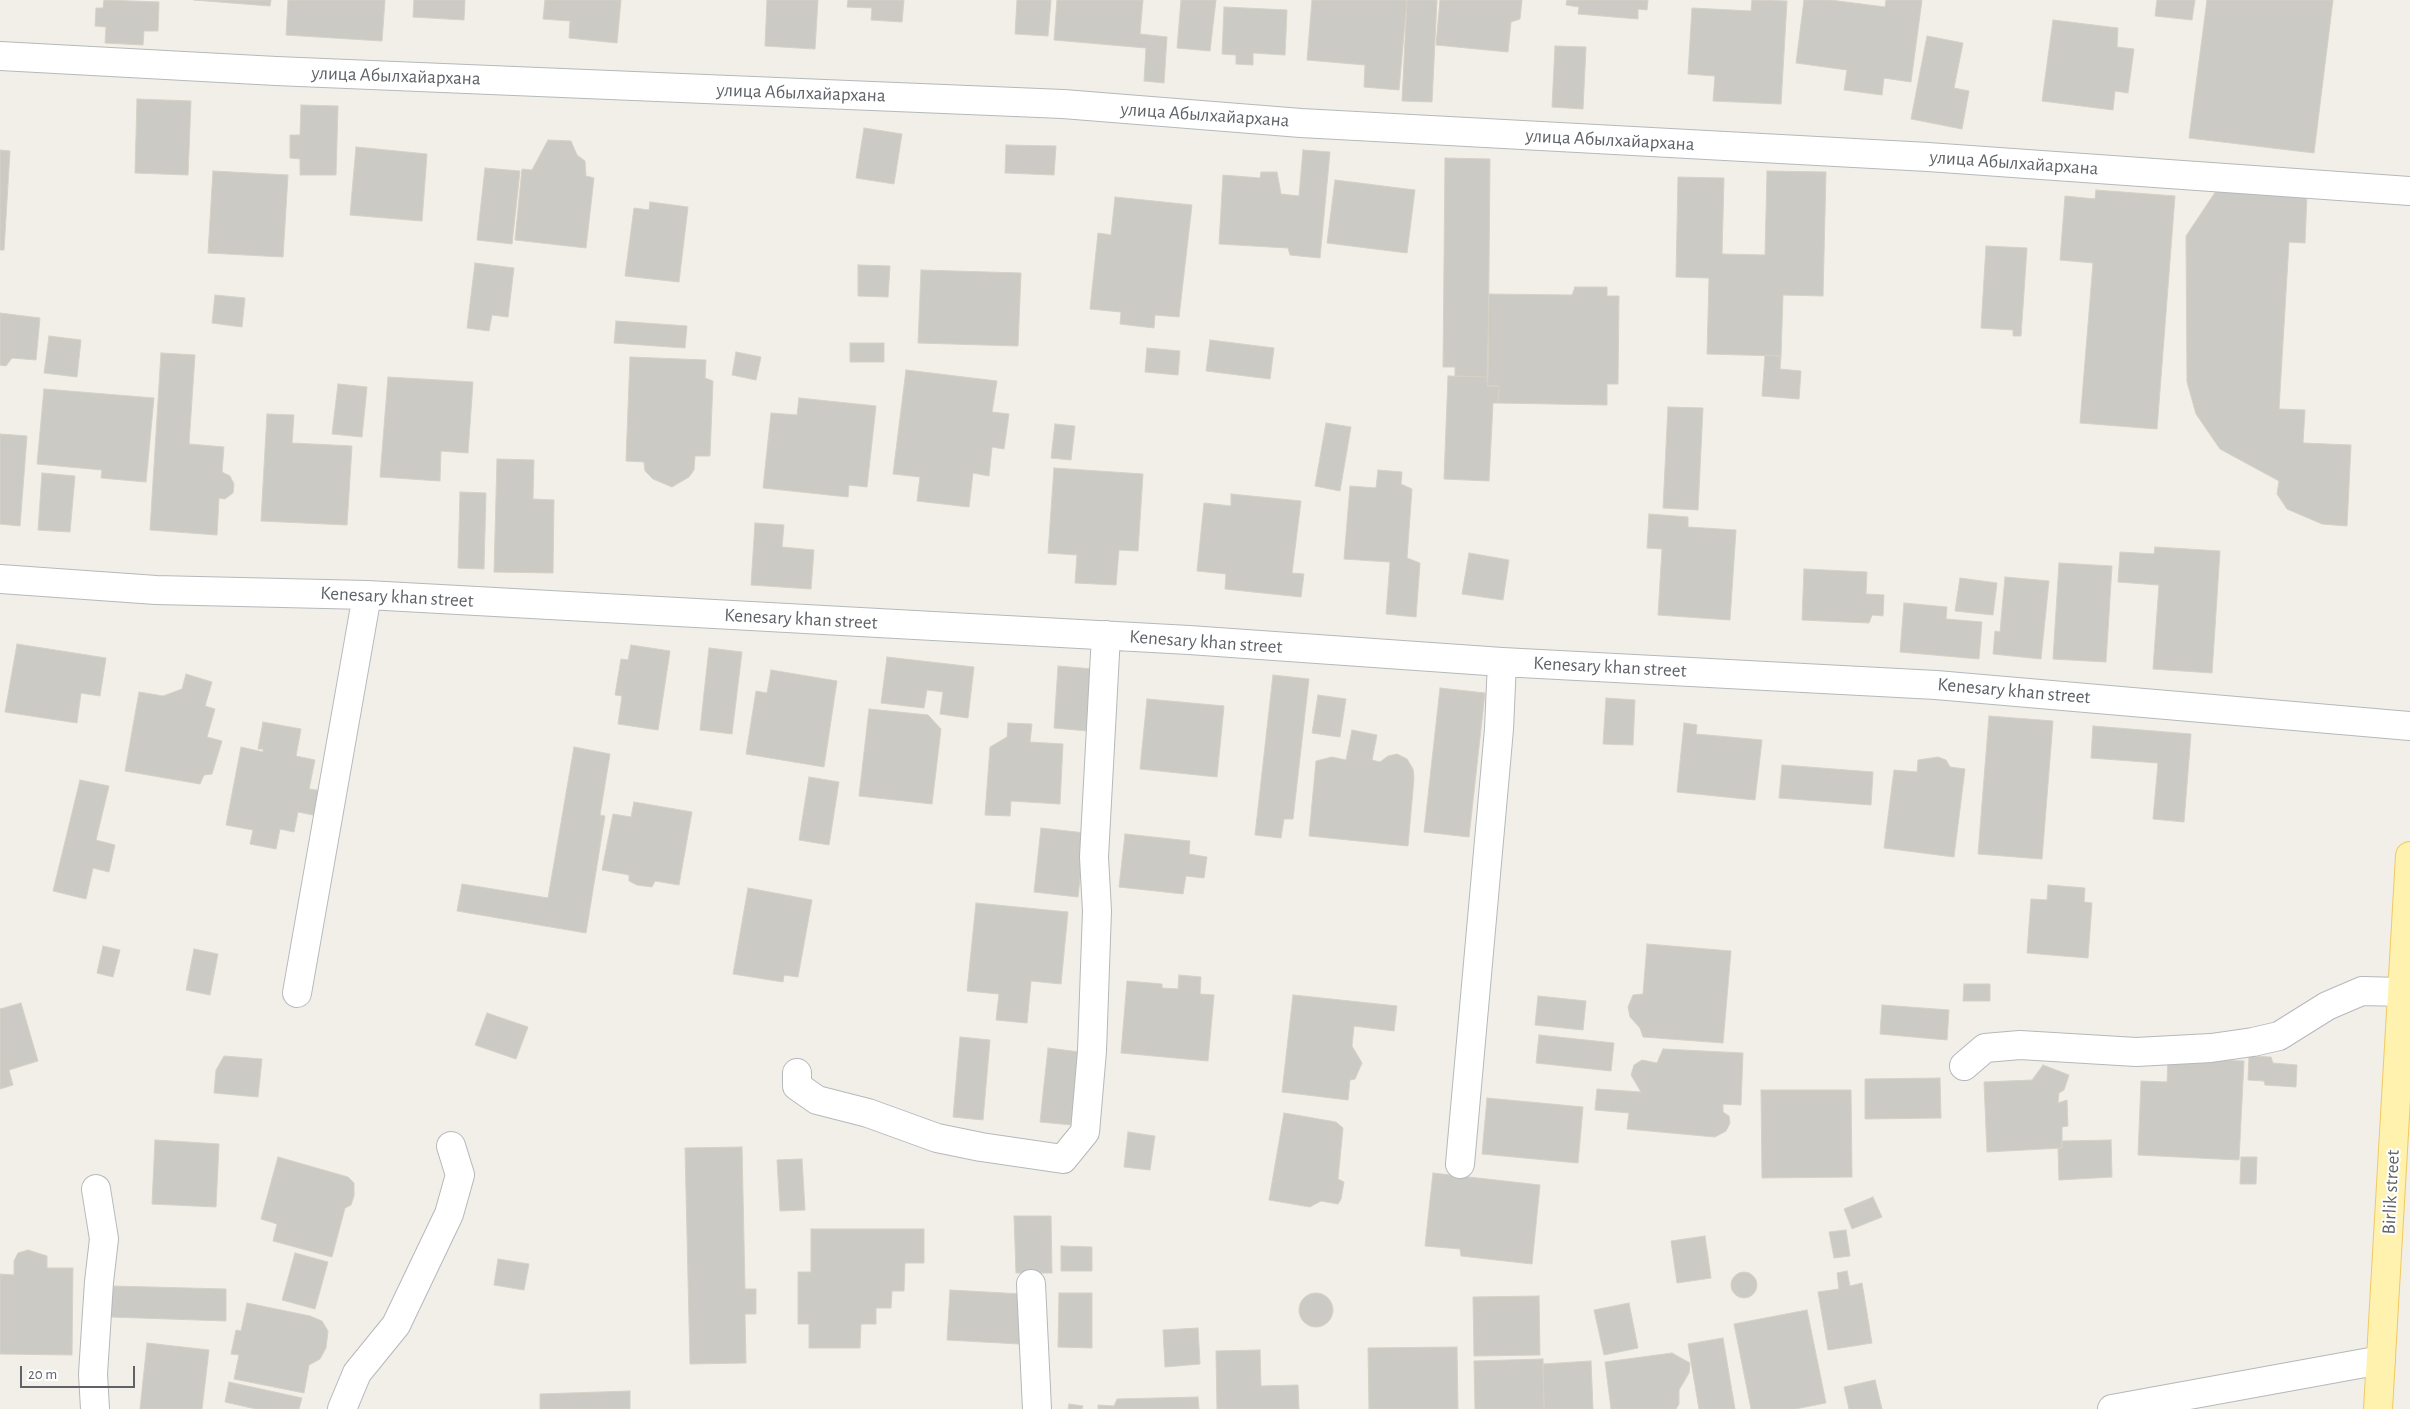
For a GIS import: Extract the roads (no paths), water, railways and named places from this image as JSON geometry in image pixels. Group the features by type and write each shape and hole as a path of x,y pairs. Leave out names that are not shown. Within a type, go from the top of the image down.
{"main road":[{"name":"Birlik street","path":"2378,1409 2410,856"}],"street":[{"name":"улица Абылхайархана","path":"0,56 276,72 1063,104 1301,123 1928,157 2410,191"},
{"name":"Kenesary khan street","path":"0,579 156,590 366,594 1106,635 1502,662 1936,684 2410,726"},
{"path":"297,993 366,594"},
{"path":"797,1073 797,1086 817,1100 868,1113 937,1138 972,1146 1063,1159 1085,1132 1092,1051 1098,912 1094,856 1106,635"},
{"path":"1460,1164 1499,729 1502,662"},
{"path":"1964,1066 1985,1048 2020,1045 2136,1052 2211,1048 2253,1042 2279,1036 2327,1006 2362,991 2403,992"},
{"path":"342,1409 357,1373 396,1325 449,1214 460,1175 451,1146"},
{"path":"95,1409 93,1374 99,1282 104,1240 96,1189"},
{"path":"1031,1284 1037,1409"},
{"path":"2112,1409 2381,1360"}]}
